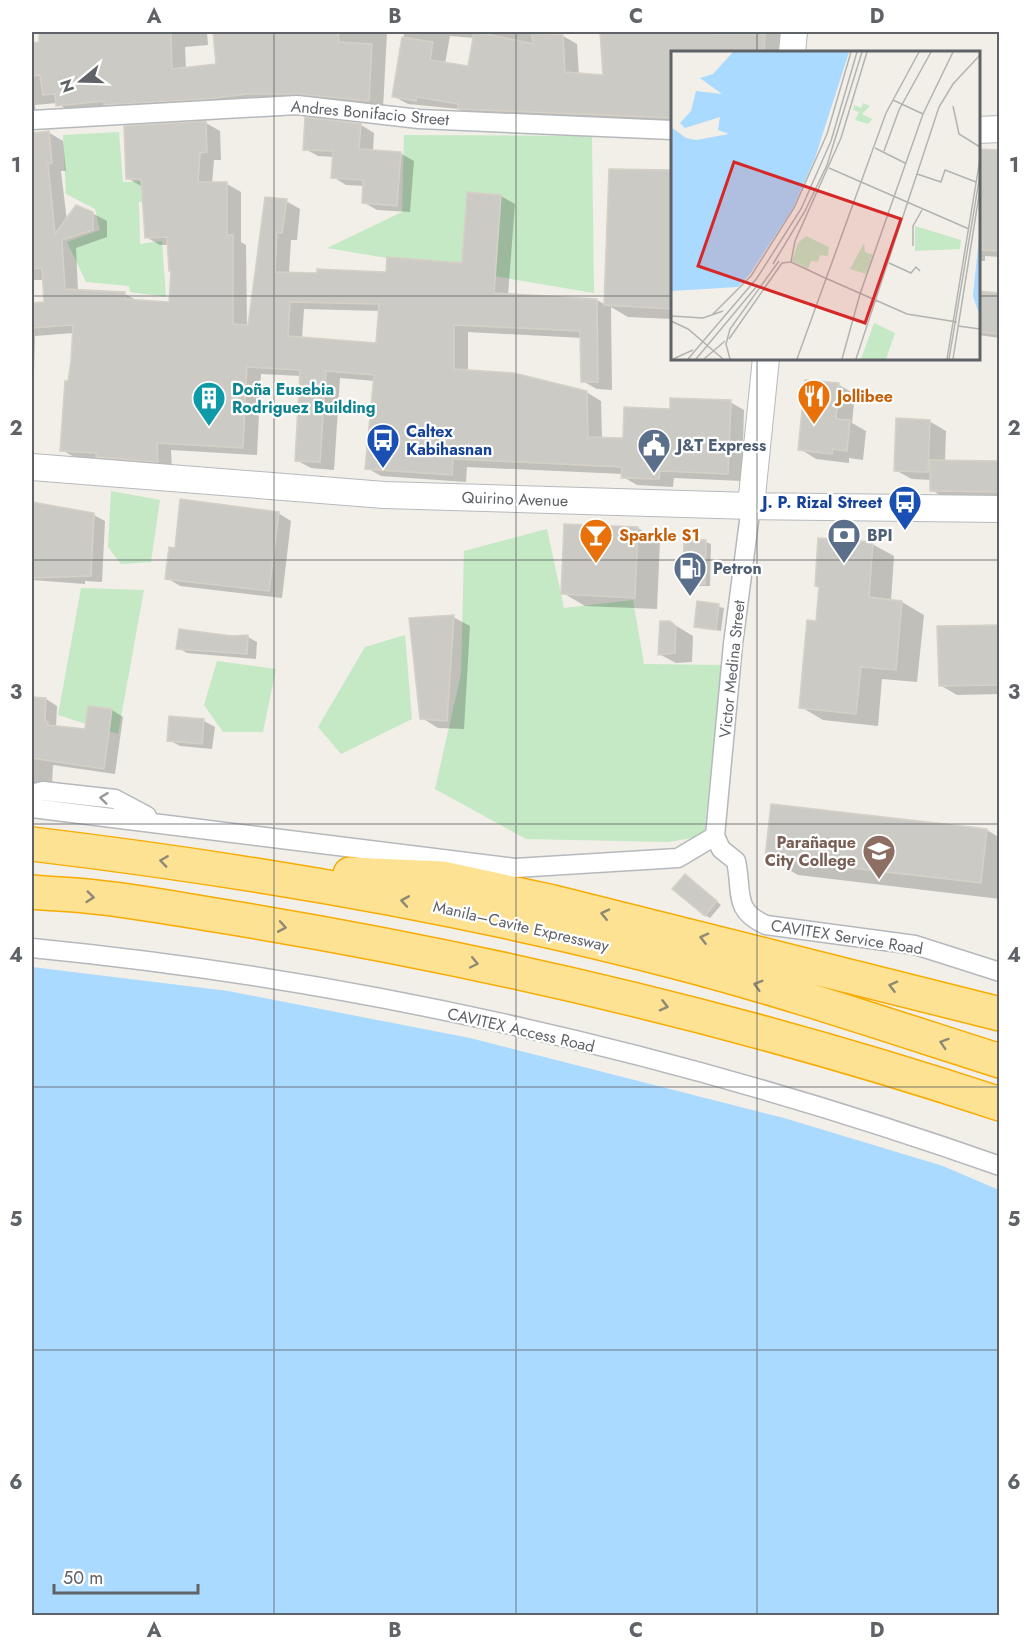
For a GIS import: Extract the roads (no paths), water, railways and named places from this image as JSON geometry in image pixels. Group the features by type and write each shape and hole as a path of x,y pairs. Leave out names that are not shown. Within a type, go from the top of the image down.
{"highway":[{"name":"Manila–Cavite Expressway","path":"32,844 222,868 436,907 679,962 773,989 999,1061"},
{"path":"222,868 442,878 662,927 999,1014"},
{"path":"32,892 88,896 214,915 419,951 518,972 765,1031 999,1104"}],"main road":[{"path":"792,51 794,32"},
{"path":"980,130 999,129"},
{"name":"Victor Medina Street","path":"751,506 766,360"},
{"name":"Quirino Avenue","path":"32,467 384,495 751,506 999,509"}],"street":[{"name":"Andres Bonifacio Street","path":"32,120 297,105 418,119 671,130"},
{"name":"Victor Medina Street","path":"715,836 733,644 751,506"},
{"path":"32,794 43,791 115,799 157,822"},
{"path":"32,808 515,868 678,858 715,836"},
{"name":"CAVITEX Service Road","path":"715,836 721,849 736,861 741,901 744,911 751,918 766,925 915,945 999,972"},
{"name":"CAVITEX Access Road","path":"32,948 92,953 230,971 559,1037 819,1105 999,1166"}],"water":[{"path":"32,967 228,991 470,1038 784,1118 943,1166 999,1190 999,1615 32,1615"}],"place":[{"name":"Jollibee","path":"814,425"},
{"name":"Doña Eusebia Rodriguez Building","path":"209,427"},
{"name":"Caltex Kabihasnan","path":"383,469"},
{"name":"J&T Express","path":"654,474"},
{"name":"J. P. Rizal Street","path":"905,531"},
{"name":"Sparkle S1","path":"596,564"},
{"name":"BPI","path":"844,564"},
{"name":"Petron","path":"690,597"},
{"name":"Parañaque City College","path":"879,880"}]}
